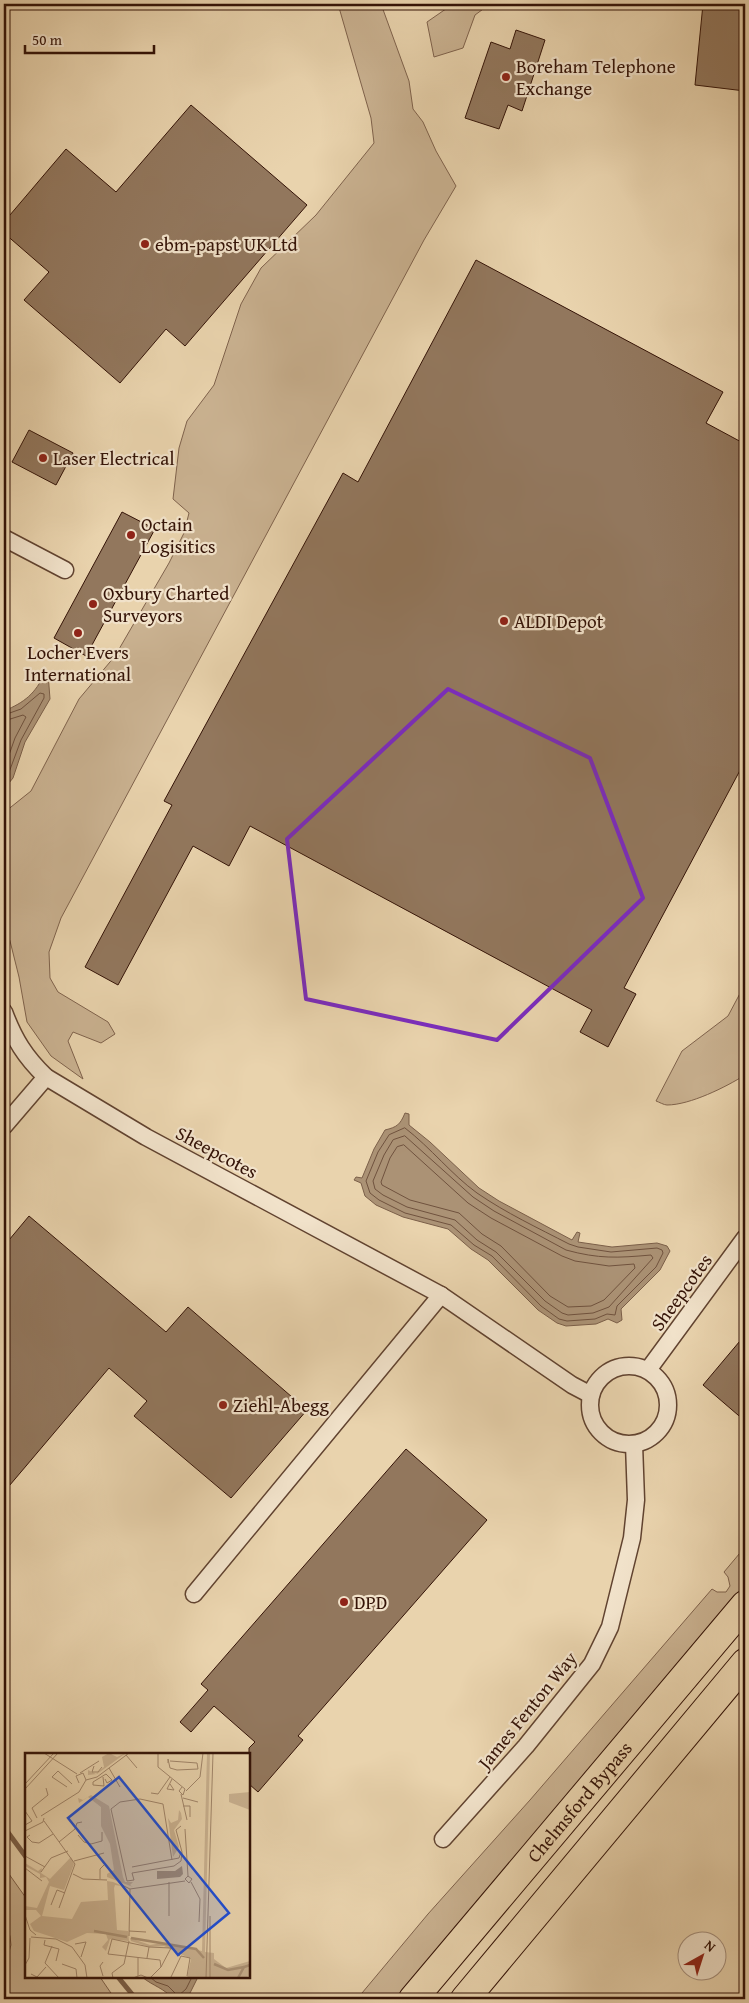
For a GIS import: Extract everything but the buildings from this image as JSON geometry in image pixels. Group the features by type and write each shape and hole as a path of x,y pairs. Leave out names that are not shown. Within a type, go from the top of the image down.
{"highway":[{"name":"Chelmsford Bypass","path":"413,1999 745,1605"},
{"name":"Chelmsford Bypass","path":"465,1999 745,1663"}],"street":[{"path":"4,538 65,570"},
{"name":"Sheepcotes","path":"4,1012 13,1036 33,1064 46,1077 146,1137 441,1295 572,1385 591,1395"},
{"path":"4,1126 46,1077"},
{"name":"Sheepcotes","path":"648,1370 745,1238"},
{"path":"194,1594 441,1295"},
{"path":"630,1365 648,1370 659,1379 667,1395 668,1411 664,1424 657,1433 648,1439 634,1444 619,1443 608,1438 596,1426 591,1415 591,1395 596,1383 603,1374 615,1368 630,1365"},
{"name":"James Fenton Way","path":"443,1839 526,1746 592,1664 610,1627 632,1538 636,1491 634,1444"}],"highlighted area":[{"path":"448,689 590,758 643,898 497,1040 306,999 287,839"}],"shaded area":[{"path":"338,4 381,4 409,81 413,109 423,122 436,151 456,186 424,240 61,918 49,952 50,978 58,992 108,1022 115,1034 101,1043 73,1032 68,1041 83,1079 51,1056 27,1022 19,977 4,925 4,810 6,811 31,791 79,699 115,656 169,563 184,533 189,513 173,499 179,448 187,421 214,385 241,304 261,268 316,215 374,143 371,118"},
{"path":"453,4 490,4 475,15 463,48 434,57 427,22"},
{"path":"745,984 745,1075 697,1099 667,1105 656,1101 682,1051 728,1016"},
{"path":"745,1547 745,1594 395,1999 357,1999 428,1914 530,1800 712,1589 717,1592 726,1592 730,1586 728,1577 724,1572"},
{"path":"4,1867 25,1897 25,1978 101,1978 115,1999 7,1999 4,1968 11,1945 10,1936 4,1924"}],"water":[{"path":"45,673 48,673 50,699 25,742 13,778 4,789 4,711 29,696"},
{"path":"405,1113 409,1114 409,1125 479,1188 499,1201 572,1240 577,1232 580,1233 578,1242 612,1247 657,1243 667,1246 670,1251 660,1270 621,1309 622,1320 617,1323 608,1319 596,1324 566,1326 557,1323 538,1310 488,1260 471,1249 448,1229 403,1217 376,1205 365,1196 361,1183 354,1180 356,1177 362,1178 374,1149 385,1130 398,1125"},
{"path":"143,1978 198,1978 190,1993 182,1999 173,1999 166,1992"}],"waterway":[{"path":"4,1827 25,1856"},
{"path":"119,1978 136,1999"}],"place":[{"name":"Boreham Telephone Exchange","path":"506,77"},
{"name":"ebm-papst UK Ltd","path":"145,244"},
{"name":"Laser Electrical","path":"43,458"},
{"name":"Octain Logisitics","path":"131,535"},
{"name":"Oxbury Charted Surveyors","path":"93,604"},
{"name":"ALDI Depot","path":"504,621"},
{"name":"Locher Evers International","path":"78,633"},
{"name":"Ziehl-Abegg","path":"223,1405"},
{"name":"DPD","path":"344,1602"}]}
